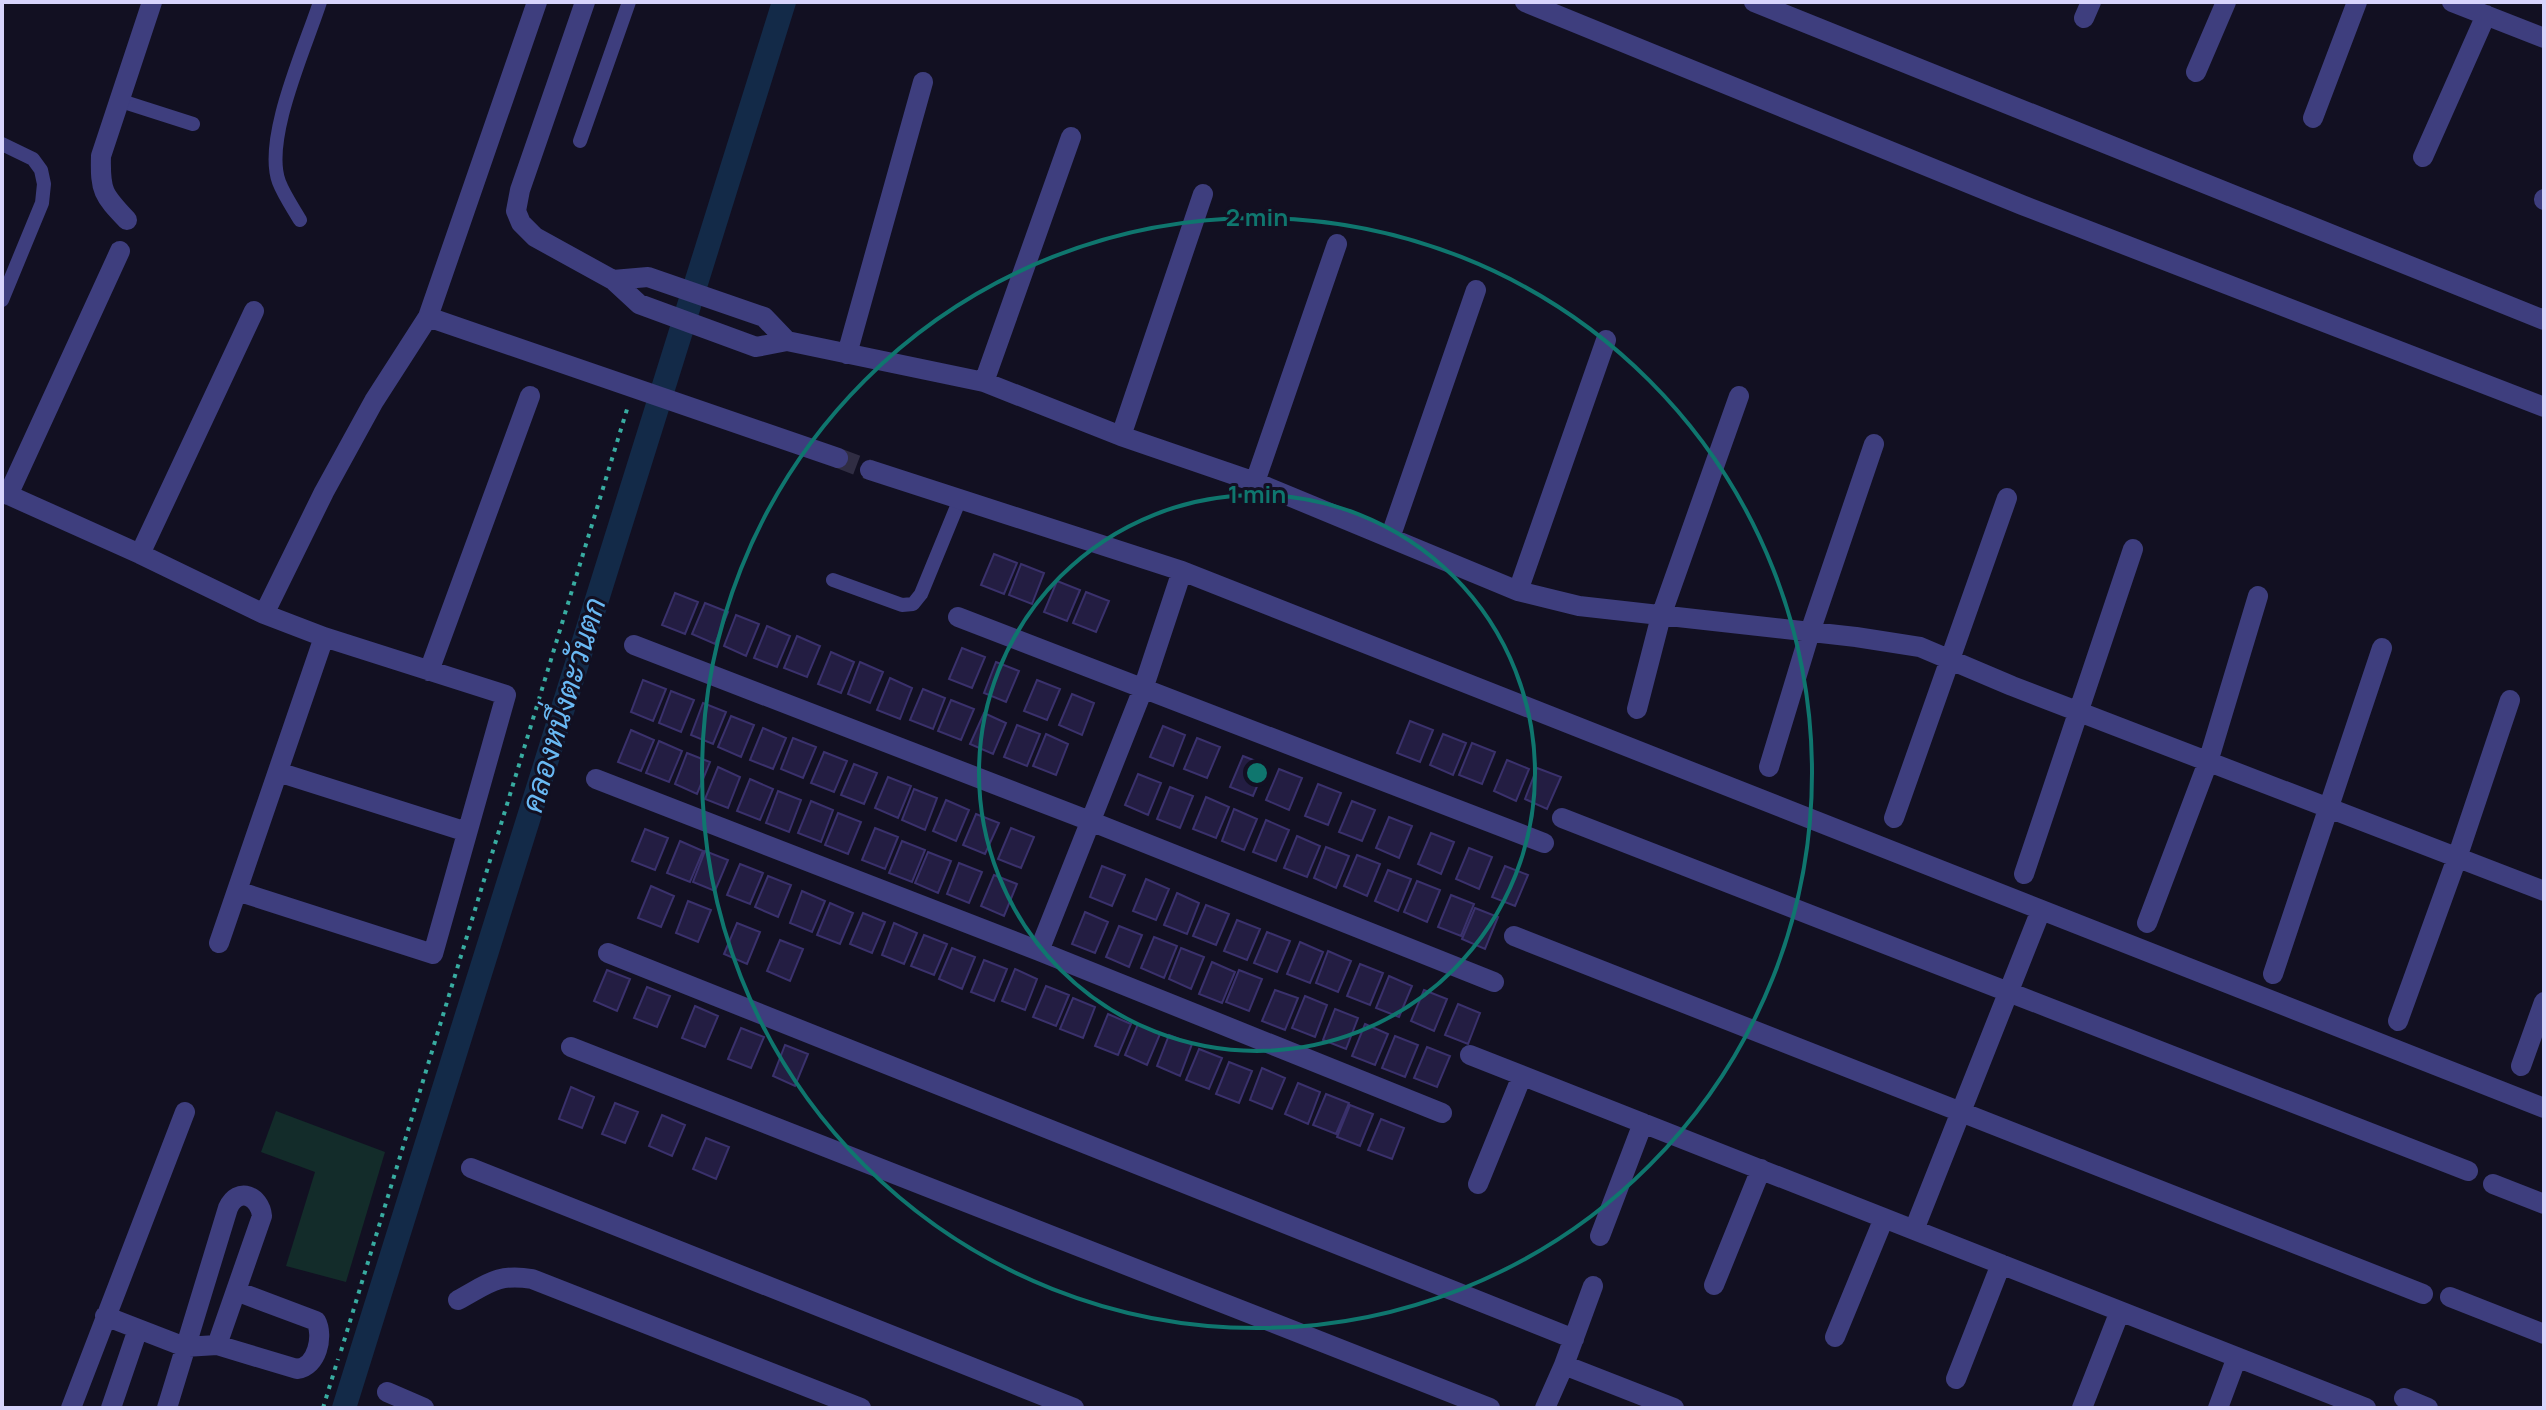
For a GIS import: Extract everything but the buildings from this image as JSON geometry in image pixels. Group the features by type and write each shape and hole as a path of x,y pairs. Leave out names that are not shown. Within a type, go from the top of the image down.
{"street":[{"path":"127,220 105,197 100,178 101,156 152,2"},
{"path":"264,614 324,492 374,401 428,317 537,2"},
{"path":"585,2 520,190 516,211 521,223 535,237 613,280 639,304 756,347 787,341 984,382 1121,436 1255,482 1518,591 1579,606 1920,647 2544,891"},
{"path":"1525,2 2022,205 2544,407"},
{"path":"1754,2 2544,320"},
{"path":"2196,72 2226,2"},
{"path":"2313,118 2357,2"},
{"path":"2452,2 2544,38"},
{"path":"2423,157 2486,15"},
{"path":"847,354 923,82"},
{"path":"984,382 1071,137"},
{"path":"1121,436 1203,194"},
{"path":"1255,482 1337,244"},
{"path":"120,251 5,494 264,614 324,637 506,695 433,954 237,891"},
{"path":"613,280 648,277 764,317 787,341"},
{"path":"1390,538 1476,290"},
{"path":"140,554 254,311"},
{"path":"428,317 838,458"},
{"path":"1518,591 1606,340"},
{"path":"429,671 530,396"},
{"path":"1637,709 1661,616 1739,396"},
{"path":"1769,767 1810,632 1874,444"},
{"path":"870,470 1182,571 2544,1108"},
{"path":"1894,818 2007,498"},
{"path":"2024,874 2133,549"},
{"path":"1039,951 1143,689 1182,571"},
{"path":"2147,923 2208,762 2258,596"},
{"path":"958,617 1544,843"},
{"path":"219,943 324,637"},
{"path":"634,645 1090,821 1494,982"},
{"path":"2273,974 2382,648"},
{"path":"2398,1021 2510,700"},
{"path":"278,772 467,832"},
{"path":"596,779 1039,951 1442,1113"},
{"path":"1562,818 2468,1171"},
{"path":"1914,1230 2041,910"},
{"path":"1514,936 2423,1294"},
{"path":"608,953 1574,1339"},
{"path":"2521,1066 2544,1002"},
{"path":"571,1047 1490,1408"},
{"path":"1470,1055 2358,1407"},
{"path":"1478,1184 1522,1076"},
{"path":"71,1408 185,1112"},
{"path":"1600,1236 1643,1123"},
{"path":"471,1168 1074,1408"},
{"path":"1714,1285 1761,1169"},
{"path":"2493,1184 2544,1204"},
{"path":"167,1408 228,1208 238,1196 257,1201 262,1216 217,1345"},
{"path":"1835,1337 1884,1218"},
{"path":"1956,1379 2001,1264"},
{"path":"458,1300 492,1281 513,1276 532,1279 861,1408"},
{"path":"1545,1408 1593,1286"},
{"path":"105,1316 185,1347 217,1345 297,1369 311,1362 321,1330 316,1321 236,1291"},
{"path":"2450,1297 2544,1334"},
{"path":"2082,1408 2120,1311"},
{"path":"111,1408 138,1329"},
{"path":"2218,1408 2237,1357"},
{"path":"1564,1365 1674,1408"},
{"path":"387,1392 424,1408"},
{"path":"2404,1398 2428,1408"}],"lane":[{"path":"300,220 279,181 276,163 278,128 320,2"},
{"path":"580,141 629,2"},
{"path":"118,100 193,124"},
{"path":"2,144 33,159 41,170 44,184 42,203 2,300"},
{"path":"833,580 902,605 913,604 921,594 960,499"}],"path":[{"path":"323,1408 633,389"}],"green space":[{"path":"276,1111 385,1152 346,1282 286,1266 315,1172 261,1152"}],"waterway":[{"name":"คลองหนึ่งตะวันตก","path":"344,1408 784,2"}],"tunnel":[{"path":"838,458 870,470"}]}
